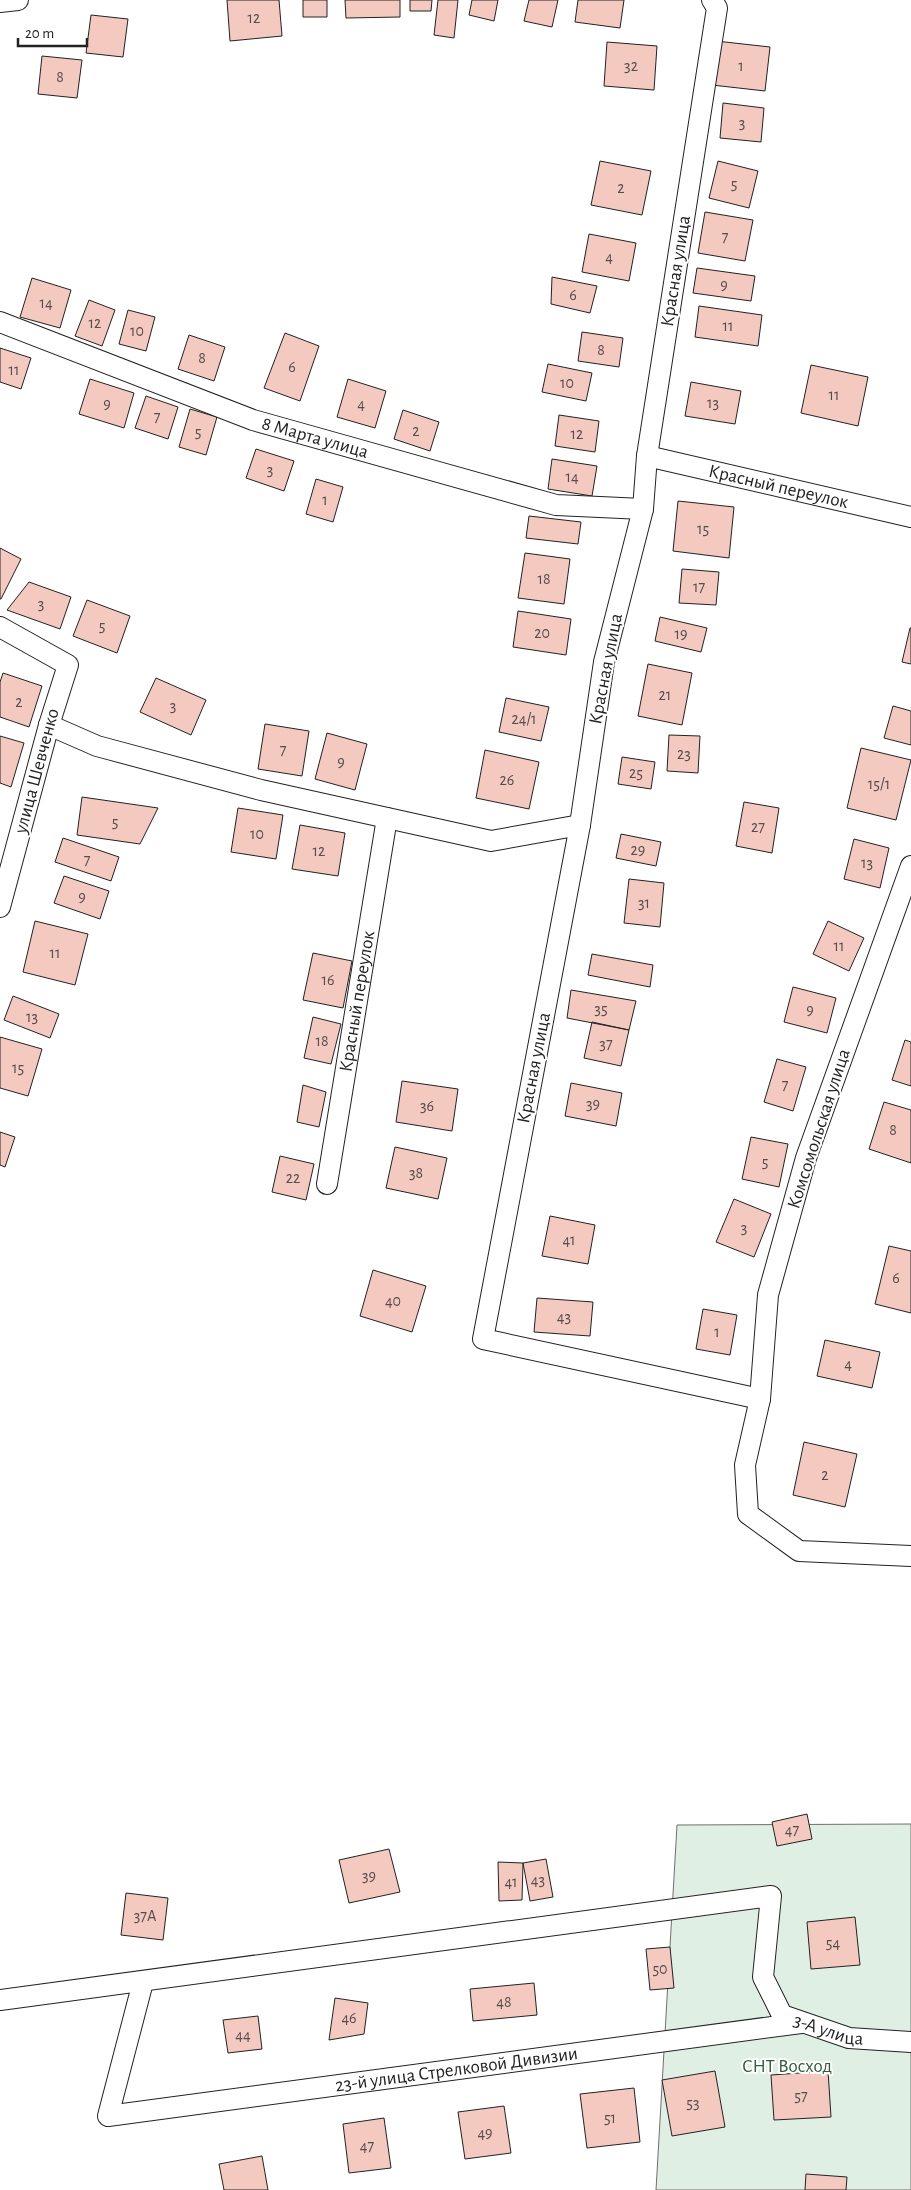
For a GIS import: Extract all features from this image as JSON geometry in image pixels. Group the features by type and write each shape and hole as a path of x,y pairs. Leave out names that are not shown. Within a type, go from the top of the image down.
{"street":[{"path":"0,2 18,0"},
{"name":"Красная улица","path":"712,0 717,8 647,456 643,509 604,662 580,826 483,1339 760,1399"},
{"name":"8 Марта улица","path":"0,322 253,420 556,505 643,509"},
{"name":"Красный переулок","path":"647,456 911,517"},
{"name":"улица Шевченко","path":"0,627 68,665 49,725 0,907"},
{"path":"49,725 97,746 261,790 490,841 580,826"},
{"name":"Красный переулок","path":"327,1184 387,818"},
{"name":"Комсомольская улица","path":"911,866 804,1167 768,1295 760,1399 745,1464 748,1514 799,1551 911,1556"},
{"name":"3-А улица","path":"143,1982 771,1896 763,1978 782,2015 849,2038 911,2042"},
{"path":"0,2000 143,1982"},
{"name":"23-й улица Стрелковой Дивизии","path":"143,1982 108,2116 803,2022"}],"green space":[{"name":"СНТ Восход","path":"911,1824 911,2190 656,2190 677,1825"}],"building":[{"path":"227,0 279,0 282,36 230,41"},
{"path":"303,0 327,0 327,17 303,17"},
{"path":"345,0 400,0 400,17 346,18"},
{"path":"410,0 432,0 431,11 410,11"},
{"path":"438,0 458,0 454,38 434,35"},
{"path":"472,0 498,0 494,21 469,15"},
{"path":"529,0 558,0 552,27 524,21"},
{"path":"578,0 624,0 620,28 575,22"},
{"path":"91,15 128,19 123,57 86,53"},
{"path":"716,41 770,47 765,91 712,85"},
{"path":"607,42 657,46 654,90 604,86"},
{"path":"42,56 82,60 77,98 38,94"},
{"path":"723,103 764,108 761,142 720,138"},
{"path":"600,161 651,171 642,215 591,205"},
{"path":"718,161 758,171 749,208 709,198"},
{"path":"705,212 753,220 745,261 698,253"},
{"path":"589,234 636,243 629,281 582,272"},
{"path":"697,268 755,276 751,301 693,293"},
{"path":"552,277 597,286 590,313 551,304"},
{"path":"32,278 71,290 60,328 20,317"},
{"path":"89,300 115,310 102,346 75,336"},
{"path":"699,306 762,315 758,346 695,337"},
{"path":"128,310 155,317 146,351 119,344"},
{"path":"582,332 623,338 619,367 578,361"},
{"path":"285,333 319,346 300,401 264,388"},
{"path":"189,335 225,347 214,381 178,369"},
{"path":"0,348 31,358 21,389 0,382"},
{"path":"548,364 592,373 586,401 542,392"},
{"path":"811,365 868,377 858,426 801,413"},
{"path":"90,379 134,393 124,428 79,414"},
{"path":"348,379 386,391 375,428 337,417"},
{"path":"691,382 741,391 735,424 685,416"},
{"path":"146,396 178,407 168,439 135,428"},
{"path":"190,409 217,417 206,455 179,447"},
{"path":"403,410 439,422 430,451 394,439"},
{"path":"559,415 599,421 595,452 555,446"},
{"path":"256,449 294,461 284,491 246,478"},
{"path":"552,459 597,466 592,496 548,489"},
{"path":"316,479 343,487 333,522 306,514"},
{"path":"678,501 734,507 729,558 673,551"},
{"path":"529,516 581,522 578,544 526,538"},
{"path":"0,548 21,559 1,599 0,599"},
{"path":"525,553 570,559 564,604 518,598"},
{"path":"682,569 719,572 716,605 679,603"},
{"path":"29,582 71,597 60,629 7,610"},
{"path":"87,600 130,616 117,653 73,636"},
{"path":"518,611 571,619 566,655 513,647"},
{"path":"660,617 707,628 701,652 655,641"},
{"path":"911,628 911,664 902,662"},
{"path":"648,664 692,673 682,725 638,716"},
{"path":"3,673 42,686 29,727 0,717 0,682"},
{"path":"156,678 206,700 191,735 140,712"},
{"path":"506,698 549,707 541,741 499,732"},
{"path":"893,706 911,711 911,745 884,738"},
{"path":"265,724 309,731 302,776 258,769"},
{"path":"327,733 367,744 355,790 315,779"},
{"path":"669,735 700,736 698,773 667,771"},
{"path":"0,736 24,743 11,787 0,783"},
{"path":"861,748 911,760 896,820 847,808"},
{"path":"485,750 539,762 529,809 476,798"},
{"path":"622,757 655,762 651,789 618,784"},
{"path":"82,797 158,808 140,844 77,835"},
{"path":"744,802 779,808 772,853 736,846"},
{"path":"238,808 283,815 276,859 231,852"},
{"path":"300,825 345,833 338,876 292,869"},
{"path":"621,834 661,842 656,866 616,858"},
{"path":"63,838 119,857 111,881 55,862"},
{"path":"854,839 889,848 880,888 844,879"},
{"path":"64,876 109,891 100,919 54,903"},
{"path":"629,879 664,883 660,927 624,923"},
{"path":"35,921 88,934 75,985 23,972"},
{"path":"828,921 864,938 849,971 813,954"},
{"path":"313,953 352,961 343,1008 303,1000"},
{"path":"592,954 653,965 650,987 588,975"},
{"path":"793,987 836,998 827,1033 784,1022"},
{"path":"571,990 636,1001 629,1030 567,1018"},
{"path":"13,996 59,1014 50,1038 4,1020"},
{"path":"313,1017 341,1024 331,1064 304,1058"},
{"path":"592,1022 629,1030 621,1066 584,1058"},
{"path":"0,1037 42,1049 28,1096 0,1088"},
{"path":"905,1040 911,1042 911,1086 892,1080"},
{"path":"777,1059 806,1067 793,1111 764,1102"},
{"path":"402,1081 458,1089 452,1131 396,1122"},
{"path":"571,1083 622,1093 616,1126 565,1116"},
{"path":"303,1085 326,1092 319,1127 297,1122"},
{"path":"884,1102 911,1110 911,1163 869,1149"},
{"path":"0,1132 15,1137 5,1167 0,1165"},
{"path":"751,1137 788,1144 779,1187 742,1179"},
{"path":"395,1147 447,1158 438,1199 386,1188"},
{"path":"280,1156 314,1164 306,1200 272,1192"},
{"path":"734,1199 771,1214 754,1257 716,1242"},
{"path":"550,1216 595,1225 588,1264 542,1256"},
{"path":"889,1246 911,1251 911,1313 875,1304"},
{"path":"373,1270 426,1286 412,1332 360,1316"},
{"path":"537,1298 593,1302 590,1336 534,1332"},
{"path":"703,1309 737,1315 730,1355 696,1349"},
{"path":"825,1340 880,1352 872,1388 817,1376"},
{"path":"804,1442 857,1454 845,1507 793,1495"},
{"path":"807,1814 812,1839 777,1846 772,1822"},
{"path":"389,1849 400,1892 349,1903 339,1860"},
{"path":"546,1859 553,1897 530,1901 523,1863"},
{"path":"498,1862 523,1863 522,1900 499,1901"},
{"path":"126,1893 168,1898 163,1940 121,1935"},
{"path":"855,1917 860,1965 811,1969 807,1922"},
{"path":"670,1947 674,1988 650,1990 646,1949"},
{"path":"534,1983 537,2015 473,2021 470,1989"},
{"path":"335,1998 368,2003 364,2034 329,2040"},
{"path":"258,2016 262,2049 228,2053 223,2020"},
{"path":"715,2071 725,2127 672,2136 662,2080"},
{"path":"828,2071 831,2117 774,2120 771,2075"},
{"path":"634,2088 640,2142 587,2148 580,2094"},
{"path":"504,2106 511,2153 465,2159 458,2112"},
{"path":"384,2118 391,2168 349,2173 343,2124"},
{"path":"262,2156 268,2190 224,2190 219,2164"},
{"path":"806,2174 847,2177 846,2190 805,2190"}]}
